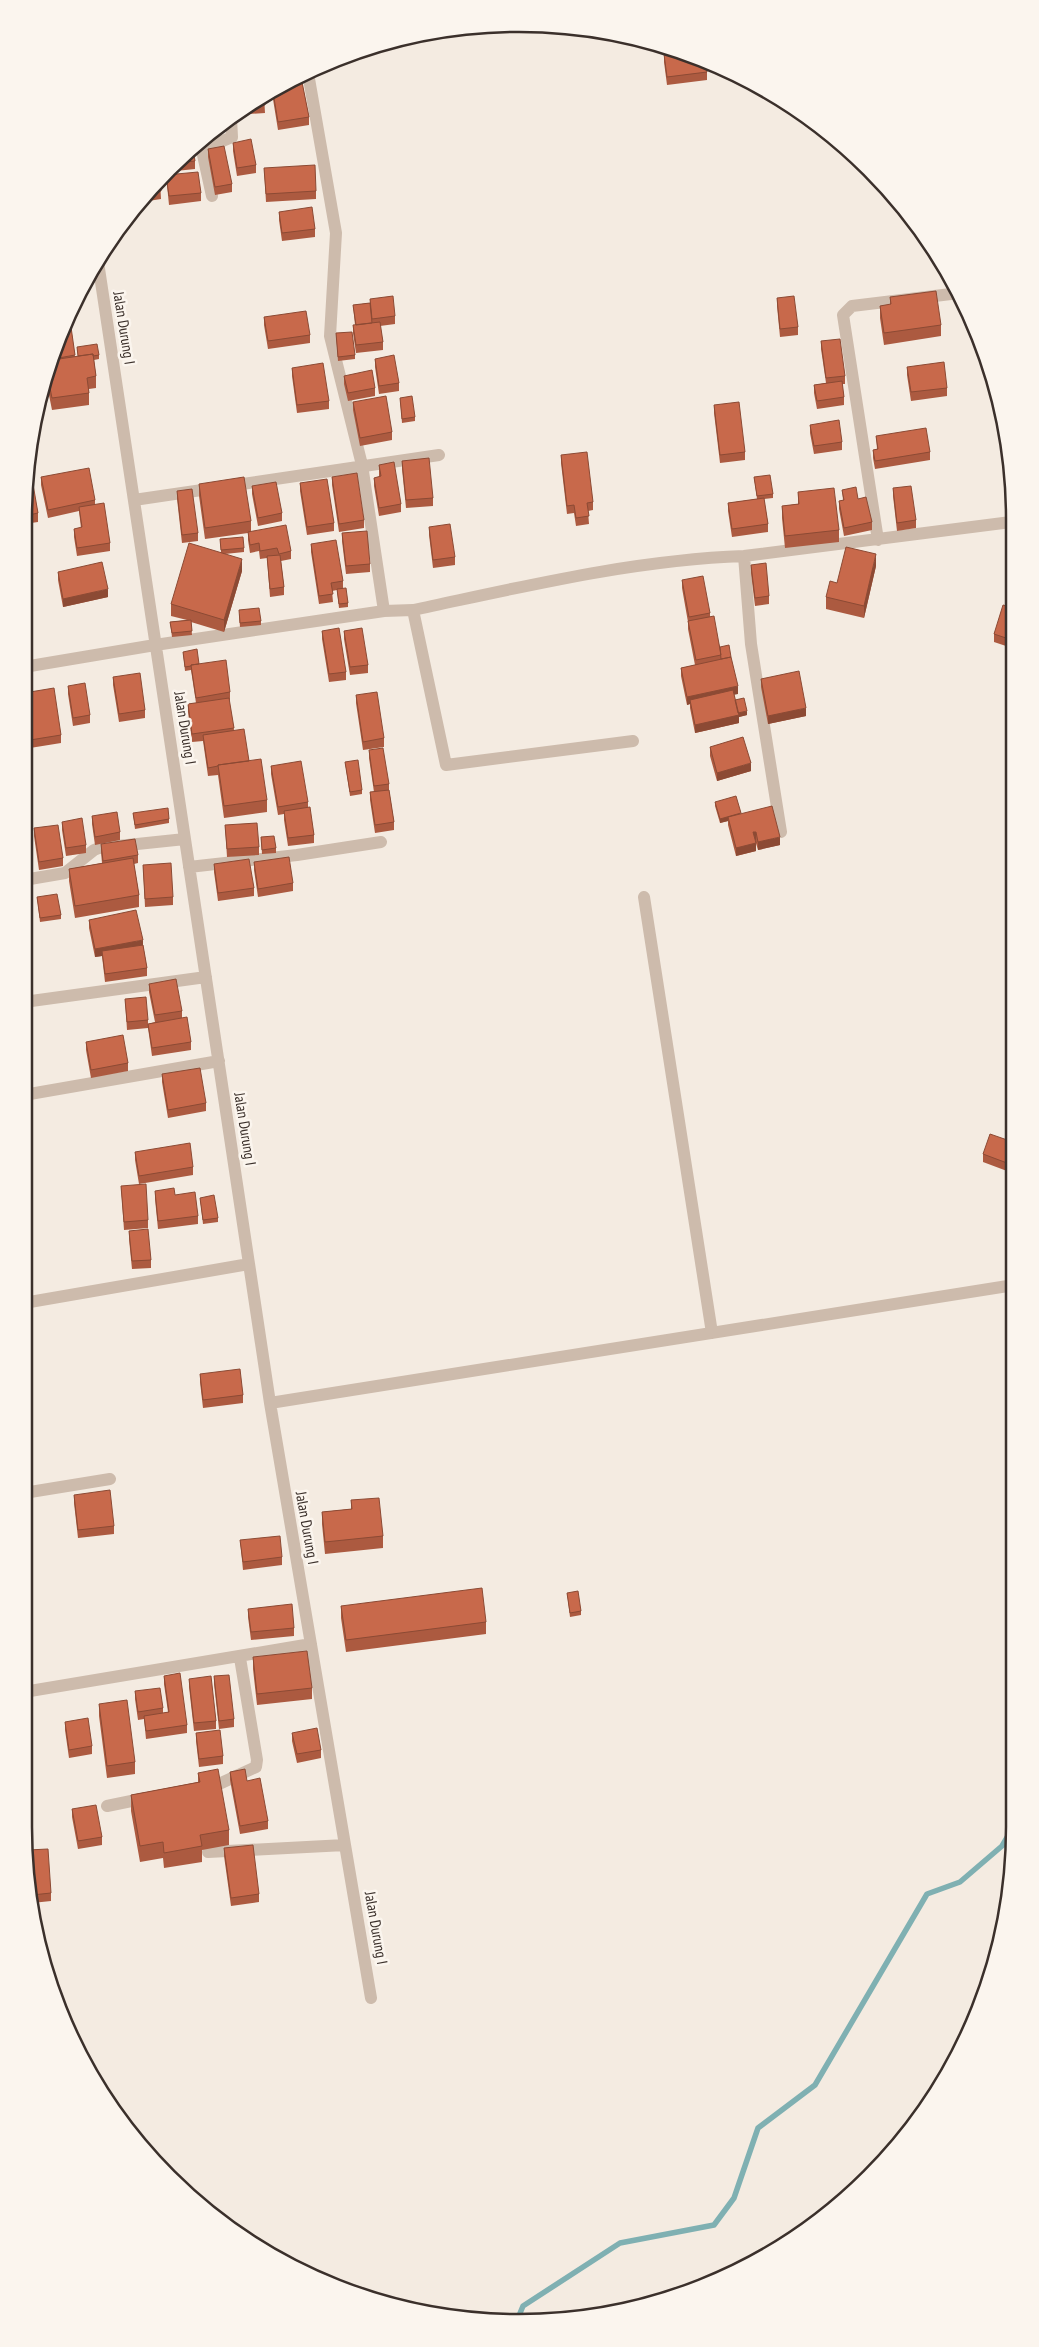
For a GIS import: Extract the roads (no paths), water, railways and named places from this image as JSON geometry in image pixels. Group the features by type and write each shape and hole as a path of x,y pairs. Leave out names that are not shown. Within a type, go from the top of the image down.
{"street":[{"path":"309,81 336,233 330,336 362,465 384,611"},
{"path":"212,196 203,155 206,148 232,137 231,127"},
{"name":"Jalan Durung I","path":"100,273 270,1403 372,1998"},
{"path":"878,540 842,315 852,306 950,294"},
{"path":"134,500 439,455"},
{"path":"32,665 384,611 413,610 594,572 878,540 1006,523"},
{"path":"744,556 751,644 781,832"},
{"path":"413,610 446,765 633,741"},
{"path":"32,879 65,873 99,848 185,839"},
{"path":"189,866 297,855 381,842"},
{"path":"644,896 712,1332"},
{"path":"32,1001 206,977"},
{"path":"32,1094 219,1061"},
{"path":"32,1302 249,1264"},
{"path":"270,1403 1006,1286"},
{"path":"32,1492 110,1478"},
{"path":"32,1691 240,1658 311,1644"},
{"path":"191,1790 219,1784 256,1767 257,1760 240,1658"},
{"path":"107,1806 163,1795"},
{"path":"208,1852 345,1845"}],"waterway":[{"path":"520,2314 523,2306 620,2243 714,2225 734,2198 758,2128 815,2085 927,1894 960,1882 1002,1846 1006,1840"}]}
